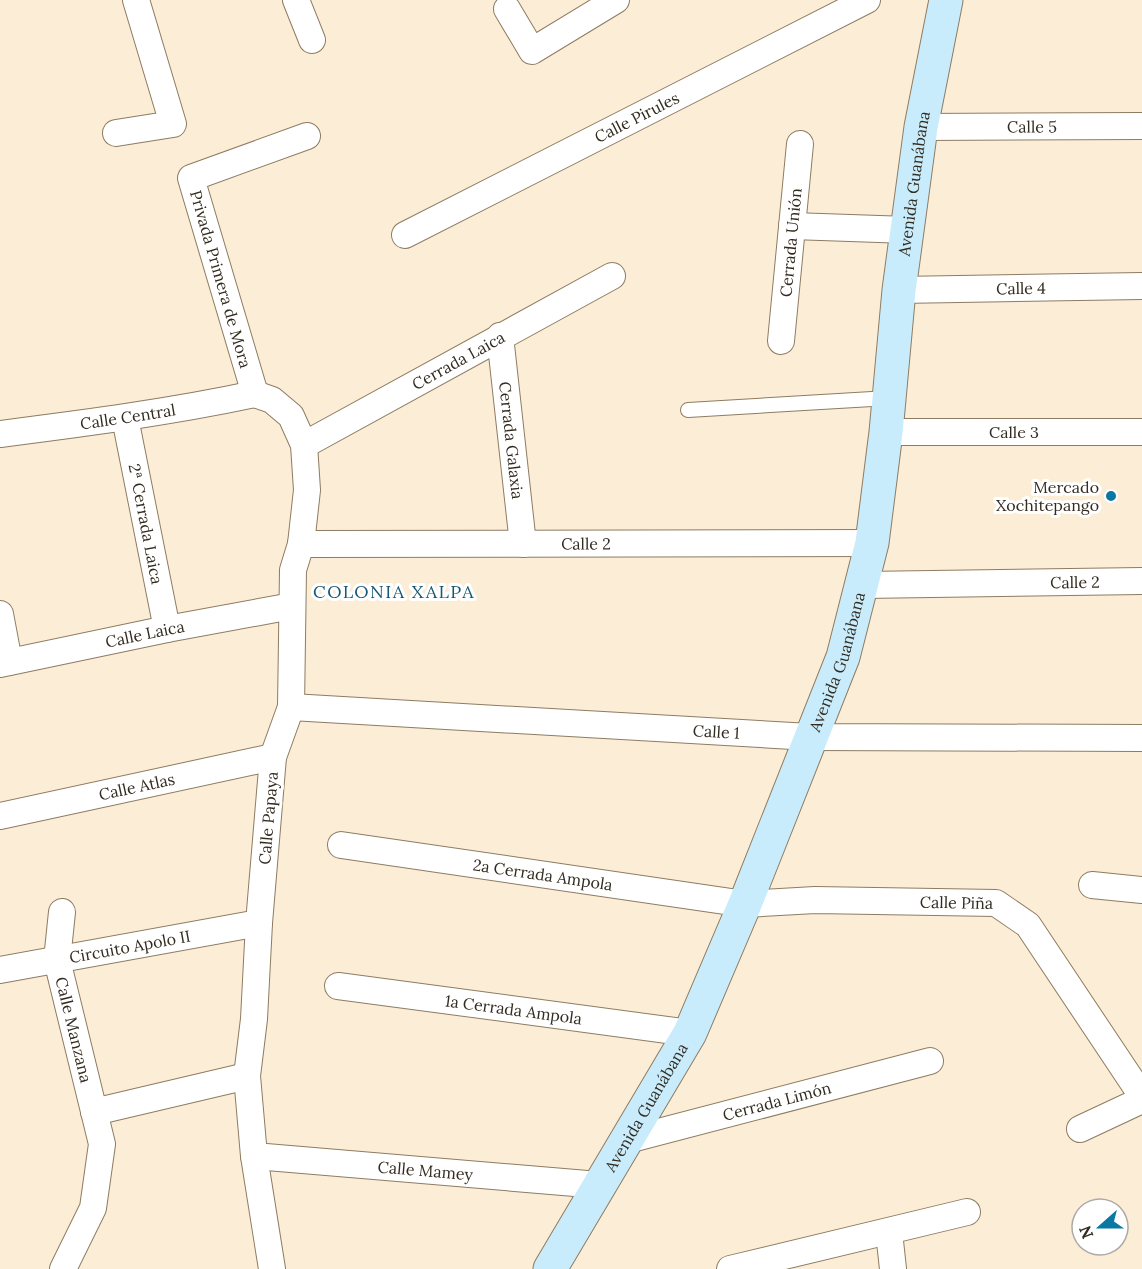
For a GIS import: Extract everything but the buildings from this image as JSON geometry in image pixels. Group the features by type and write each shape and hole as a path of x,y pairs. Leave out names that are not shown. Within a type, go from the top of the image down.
{"street":[{"path":"116,133 172,124 136,0"},
{"path":"296,0 312,40"},
{"path":"507,9 532,51 616,0"},
{"name":"Calle Pirules","path":"405,235 824,9 867,0"},
{"name":"Avenida Guanábana","path":"550,1269 690,1033 745,904 843,657 872,543 886,432 899,290 921,127 946,0"},
{"name":"Calle 5","path":"921,127 1142,126"},
{"name":"Privada Primera de Mora","path":"255,394 191,178 307,136"},
{"name":"Cerrada Unión","path":"781,341 800,144"},
{"path":"792,226 908,230"},
{"name":"Cerrada Laica","path":"304,445 612,276"},
{"name":"Calle 4","path":"899,290 1142,286"},
{"name":"Cerrada Galaxia","path":"500,336 523,544"},
{"name":"Calle Central","path":"0,434 124,418 255,394"},
{"name":"Calle Papaya","path":"255,394 272,400 291,416 304,445 307,490 301,544 292,570 291,707 273,757 248,1076 254,1156 272,1269"},
{"name":"2ª Cerrada Laica","path":"124,418 167,629"},
{"name":"Calle 3","path":"886,432 1142,432"},
{"name":"Calle 2","path":"301,544 872,543"},
{"name":"Calle 2","path":"863,585 1142,581"},
{"name":"Calle Laica","path":"4,663 292,606"},
{"path":"0,614 4,663"},
{"name":"Calle 1","path":"291,707 810,738 1142,738"},
{"name":"Calle Atlas","path":"0,816 273,757"},
{"name":"2a Cerrada Ampola","path":"341,845 745,904"},
{"path":"1092,885 1142,890"},
{"name":"Calle Piña","path":"745,904 815,900 996,903 1028,925 1142,1098"},
{"name":"Calle Manzana","path":"62,912 57,960 102,1144 93,1208 63,1269"},
{"name":"Circuito Apolo II","path":"0,970 259,923"},
{"name":"1a Cerrada Ampola","path":"338,986 690,1033"},
{"name":"Cerrada Limón","path":"624,1142 930,1061"},
{"path":"94,1112 248,1076"},
{"path":"1080,1129 1142,1098"},
{"name":"Calle Mamey","path":"254,1156 599,1185"},
{"path":"730,1269 967,1212"},
{"path":"889,1232 893,1269"}],"lane":[{"path":"688,410 889,398"}],"place":[{"name":"Mercado Xochitepango","path":"1111,496"}],"district":[{"name":"COLONIA XALPA","path":"394,591"}]}
